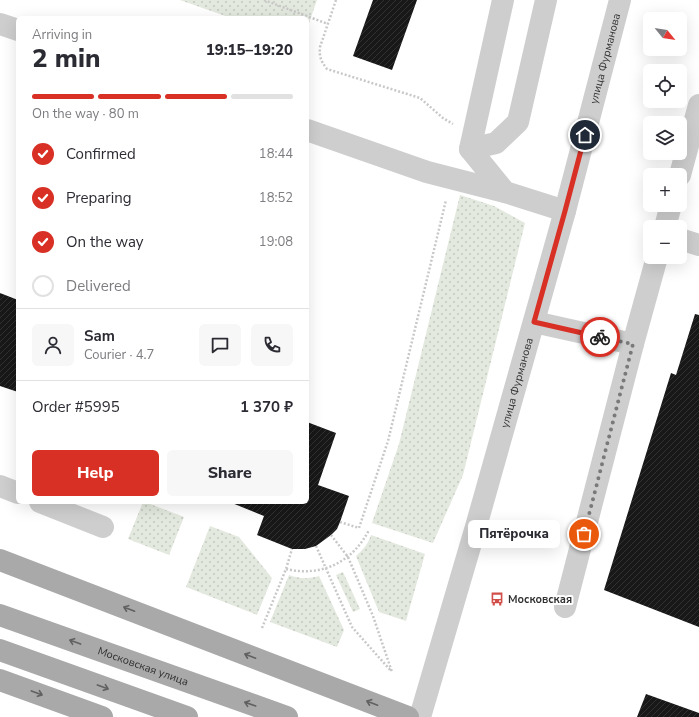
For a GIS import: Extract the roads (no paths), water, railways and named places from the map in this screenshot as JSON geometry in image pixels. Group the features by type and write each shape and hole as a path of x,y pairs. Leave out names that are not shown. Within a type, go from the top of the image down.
{"main road":[{"path":"0,560 408,717"},
{"name":"Московская улица","path":"0,615 287,717"},
{"path":"0,650 188,717"},
{"path":"0,680 102,717"}],"street":[{"path":"470,148 503,0"},
{"path":"470,148 496,142 518,122 546,0"},
{"name":"улица Фурманова","path":"420,717 565,211 620,0"},
{"path":"0,24 16,29"},
{"path":"682,168 699,105"},
{"path":"309,131 427,172 505,192 565,211"},
{"path":"470,148 505,192"},
{"path":"687,241 699,245"},
{"path":"565,608 655,264"},
{"path":"534,322 633,344"},
{"path":"0,486 16,492"},
{"path":"45,504 103,527"}],"place":[{"name":"Пятёрочка","path":"584,534"},
{"name":"Московская","path":"497,599"}]}
